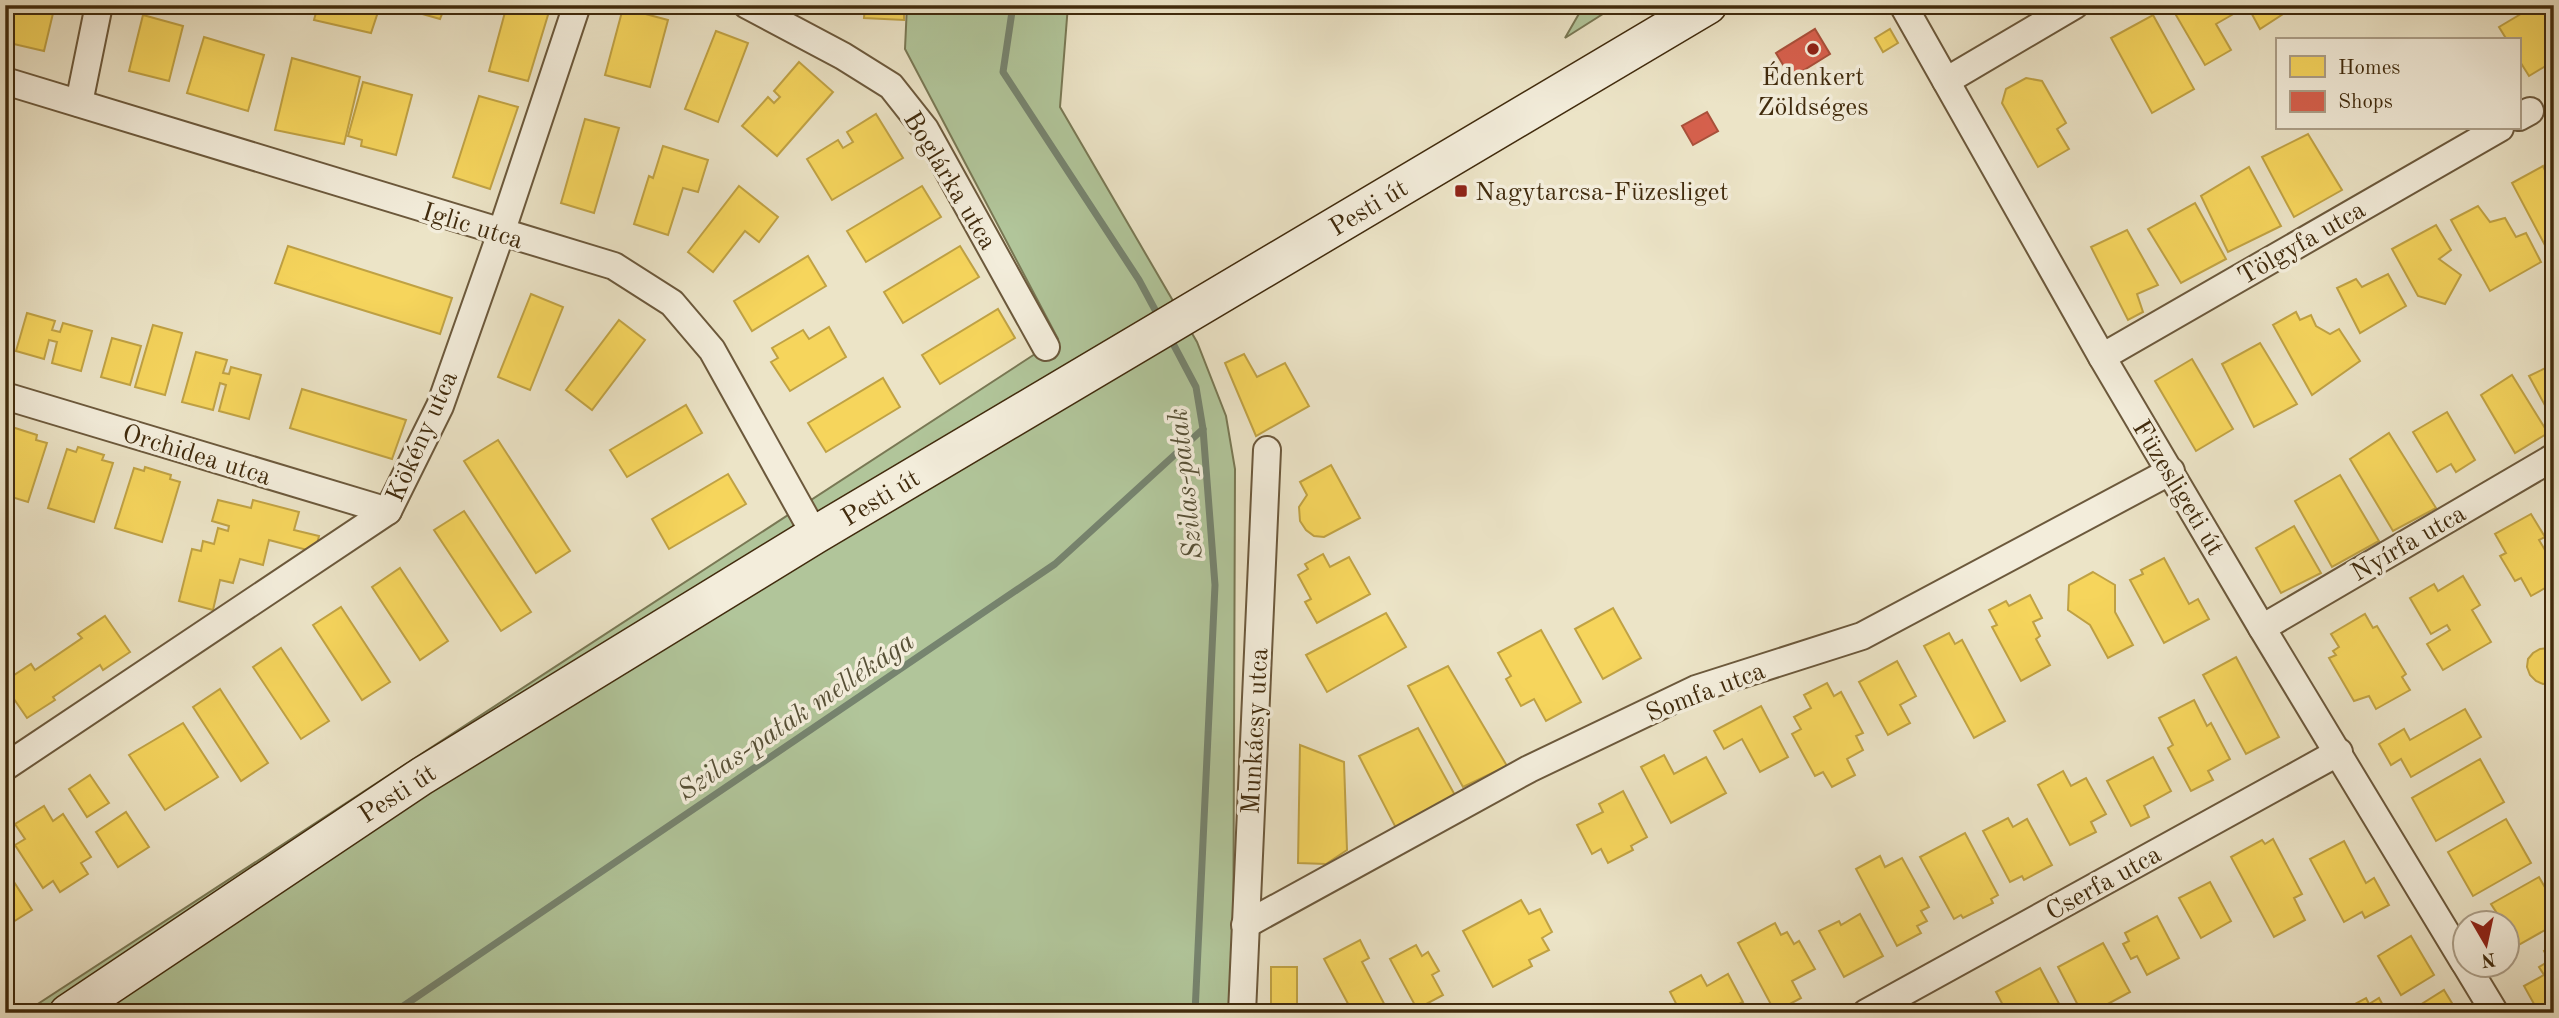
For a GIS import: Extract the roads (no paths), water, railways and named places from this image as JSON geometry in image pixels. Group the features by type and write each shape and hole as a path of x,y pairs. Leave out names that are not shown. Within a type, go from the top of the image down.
{"main road":[{"name":"Pesti út","path":"68,1013 422,776 815,535 1708,5"}],"street":[{"path":"79,103 99,5"},
{"name":"Kökény utca","path":"5,767 388,511 440,406 577,5"},
{"name":"Boglárka utca","path":"747,5 844,56 891,86 925,129 1046,347"},
{"name":"Füzesligeti út","path":"1903,5 2102,356 2450,939"},
{"path":"1947,81 2075,5"},
{"name":"Iglic utca","path":"5,81 614,266 672,303 712,350 815,535"},
{"name":"Tölgyfa utca","path":"2102,356 2497,130"},
{"name":"Orchidea utca","path":"5,396 388,511"},
{"name":"Munkácsy utca","path":"1242,1013 1267,450"},
{"name":"Nyírfa utca","path":"2262,628 2550,469"},
{"name":"Somfa utca","path":"1245,925 1529,769 1696,689 1862,636 2171,471"},
{"name":"Cserfa utca","path":"1866,1013 2339,752"},
{"name":"Füzesligeti út","path":"2474,979 2495,1013"}],"waterway":[{"name":"Szilas-patak","path":"1013,5 1003,72 1139,280 1160,319"},
{"name":"Szilas-patak","path":"1169,336 1196,387 1203,429 1215,585 1195,1013"},
{"name":"Szilas-patak mellékága","path":"393,1013 1055,564 1203,429"}],"place":[{"name":"Édenkert Zöldséges","path":"1813,49"},
{"name":"Nagytarcsa-Füzesliget","path":"1461,191"}]}
